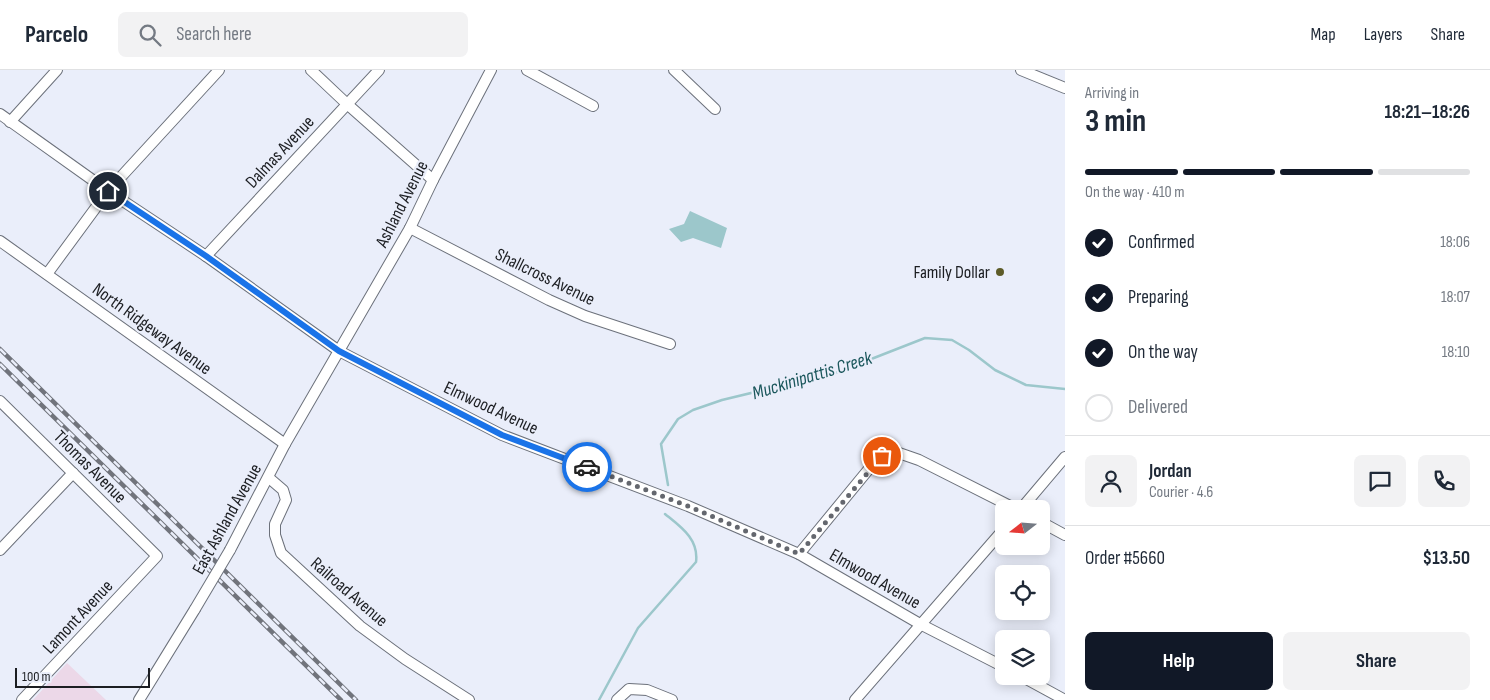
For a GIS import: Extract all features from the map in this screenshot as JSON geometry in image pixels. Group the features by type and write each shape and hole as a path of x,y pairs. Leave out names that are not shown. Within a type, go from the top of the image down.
{"street":[{"path":"10,122 57,70"},
{"path":"47,274 108,191 219,70"},
{"path":"311,70 346,104 432,180"},
{"name":"Dalmas Avenue","path":"206,256 379,70"},
{"name":"Ashland Avenue","path":"339,351 410,228 432,180 491,70"},
{"path":"527,70 593,106"},
{"path":"674,70 715,110"},
{"path":"1021,70 1065,88"},
{"name":"Elmwood Avenue","path":"0,114 108,191 206,256 339,351 502,435 688,506 799,554 920,624 995,662"},
{"name":"Shallcross Avenue","path":"410,228 576,312 670,344"},
{"name":"North Ridgeway Avenue","path":"0,241 285,444"},
{"name":"East Ashland Avenue","path":"140,700 230,550 285,444 339,351"},
{"name":"Thomas Avenue","path":"0,401 157,556"},
{"path":"799,554 882,456 896,452 919,460 998,500"},
{"path":"1029,500 1065,457"},
{"path":"0,550 72,473"},
{"name":"Railroad Avenue","path":"269,478 283,490 286,500 275,524 275,535 281,553 360,626 405,659 468,700"},
{"path":"1050,527 1065,536"},
{"path":"855,700 995,539"},
{"name":"Lamont Avenue","path":"22,700 157,556"},
{"path":"1038,685 1062,698"},
{"path":"617,700 629,689 647,690 672,700"}],"shaded area":[{"path":"690,211 727,228 721,248 693,238 681,242 669,229 684,224"},
{"path":"67,663 106,700 33,700"}],"waterway":[{"name":"Muckinipattis Creek","path":"668,485 661,444 678,419 693,410 722,400 838,372 925,338 952,340 969,350 995,370 1026,385 1065,389"},
{"name":"Muckinipattis Creek","path":"599,700 638,628 696,562 695,547 692,540 683,529 665,514"}],"railway":[{"path":"0,349 356,700"},
{"path":"0,364 341,700"}],"way so far":[{"path":"587,467 688,506 799,554 873,464 882,456"}],"place":[{"name":"Family Dollar","path":"1000,272"}],"route":[{"path":"108,191 206,256 339,351 502,435 587,467"}]}
